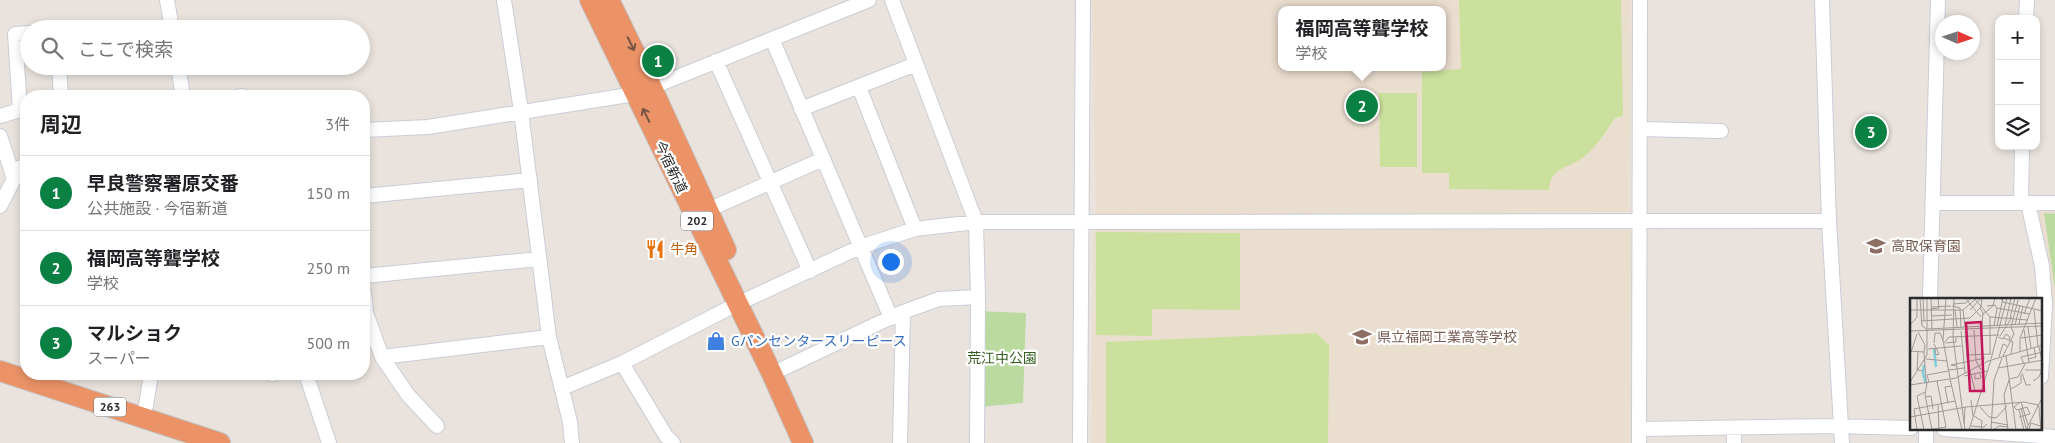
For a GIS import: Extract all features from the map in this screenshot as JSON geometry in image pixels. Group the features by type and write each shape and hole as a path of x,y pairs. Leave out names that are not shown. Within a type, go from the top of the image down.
{"highway":[{"name":"今宿新道","path":"590,0 644,91 708,210 742,302 782,369 814,443"},
{"name":"今宿新道","path":"609,0 644,91 742,302 803,443"},
{"name":"263","path":"0,371 20,378"},
{"name":"263","path":"28,380 220,443"}],"street":[{"path":"167,0 170,20"},
{"path":"504,0 521,111 549,337 570,422 572,443"},
{"path":"370,130 428,127 644,91 870,0"},
{"path":"892,0 976,222 978,297 977,443"},
{"path":"1080,443 1083,0"},
{"path":"1640,0 1639,436 1734,428 1841,426 1910,428"},
{"path":"1822,0 1829,221 1842,443"},
{"path":"1930,298 1938,0"},
{"path":"2026,15 2027,0"},
{"path":"0,116 20,110 15,34 20,34"},
{"path":"772,38 860,247 898,315 900,443"},
{"path":"716,61 810,270"},
{"path":"802,109 916,64"},
{"path":"60,75 61,90"},
{"path":"180,75 182,90"},
{"path":"859,87 915,229"},
{"path":"1640,129 1721,131"},
{"path":"0,136 14,179 0,206"},
{"path":"2022,150 2025,203 2042,266 2045,303 2042,358"},
{"path":"708,210 823,159"},
{"path":"12,170 20,168"},
{"path":"370,195 530,180"},
{"path":"1933,203 2055,203"},
{"path":"562,388 622,362 742,302 860,247 915,229 976,222 1829,221"},
{"path":"370,275 539,259"},
{"path":"782,369 898,315 939,299 978,297"},
{"path":"370,325 382,357 408,395 437,426"},
{"path":"382,357 549,337"},
{"path":"622,362 666,436 673,443"},
{"path":"141,417 146,406 151,380"},
{"path":"308,380 329,443"},
{"path":"1734,428 1734,443"},
{"path":"1926,430 1926,443"},
{"path":"1957,430 2055,437"}],"shaded area":[{"path":"1092,0 1631,0 1630,212 1096,216"},
{"path":"2040,210 2055,210 2055,309 2038,214"},
{"name":"県立福岡工業高等学校","path":"1093,229 1631,230 1631,443 1091,443"}],"green space":[{"path":"1459,0 1621,0 1623,116 1615,118 1586,155 1562,168 1553,176 1549,190 1449,189 1449,173 1422,173 1422,72 1461,69"},
{"path":"1379,93 1417,93 1417,167 1380,167"},
{"path":"2044,213 2055,214 2055,289"},
{"path":"1096,232 1240,233 1240,310 1152,309 1152,336 1096,335"},
{"name":"荒江中公園","path":"979,311 1026,313 1023,403 979,407"},
{"path":"1316,333 1329,345 1328,443 1106,443 1106,342"}],"place":[{"name":"早良警察署原交番","path":"658,61"},
{"name":"福岡高等聾学校","path":"1362,106"},
{"name":"マルショク","path":"1871,132"},
{"name":"高取保育園","path":"1876,246"},
{"name":"牛角","path":"655,249"},
{"name":"県立福岡工業高等学校","path":"1362,337"},
{"name":"Gパンセンタースリーピース","path":"716,341"}]}
